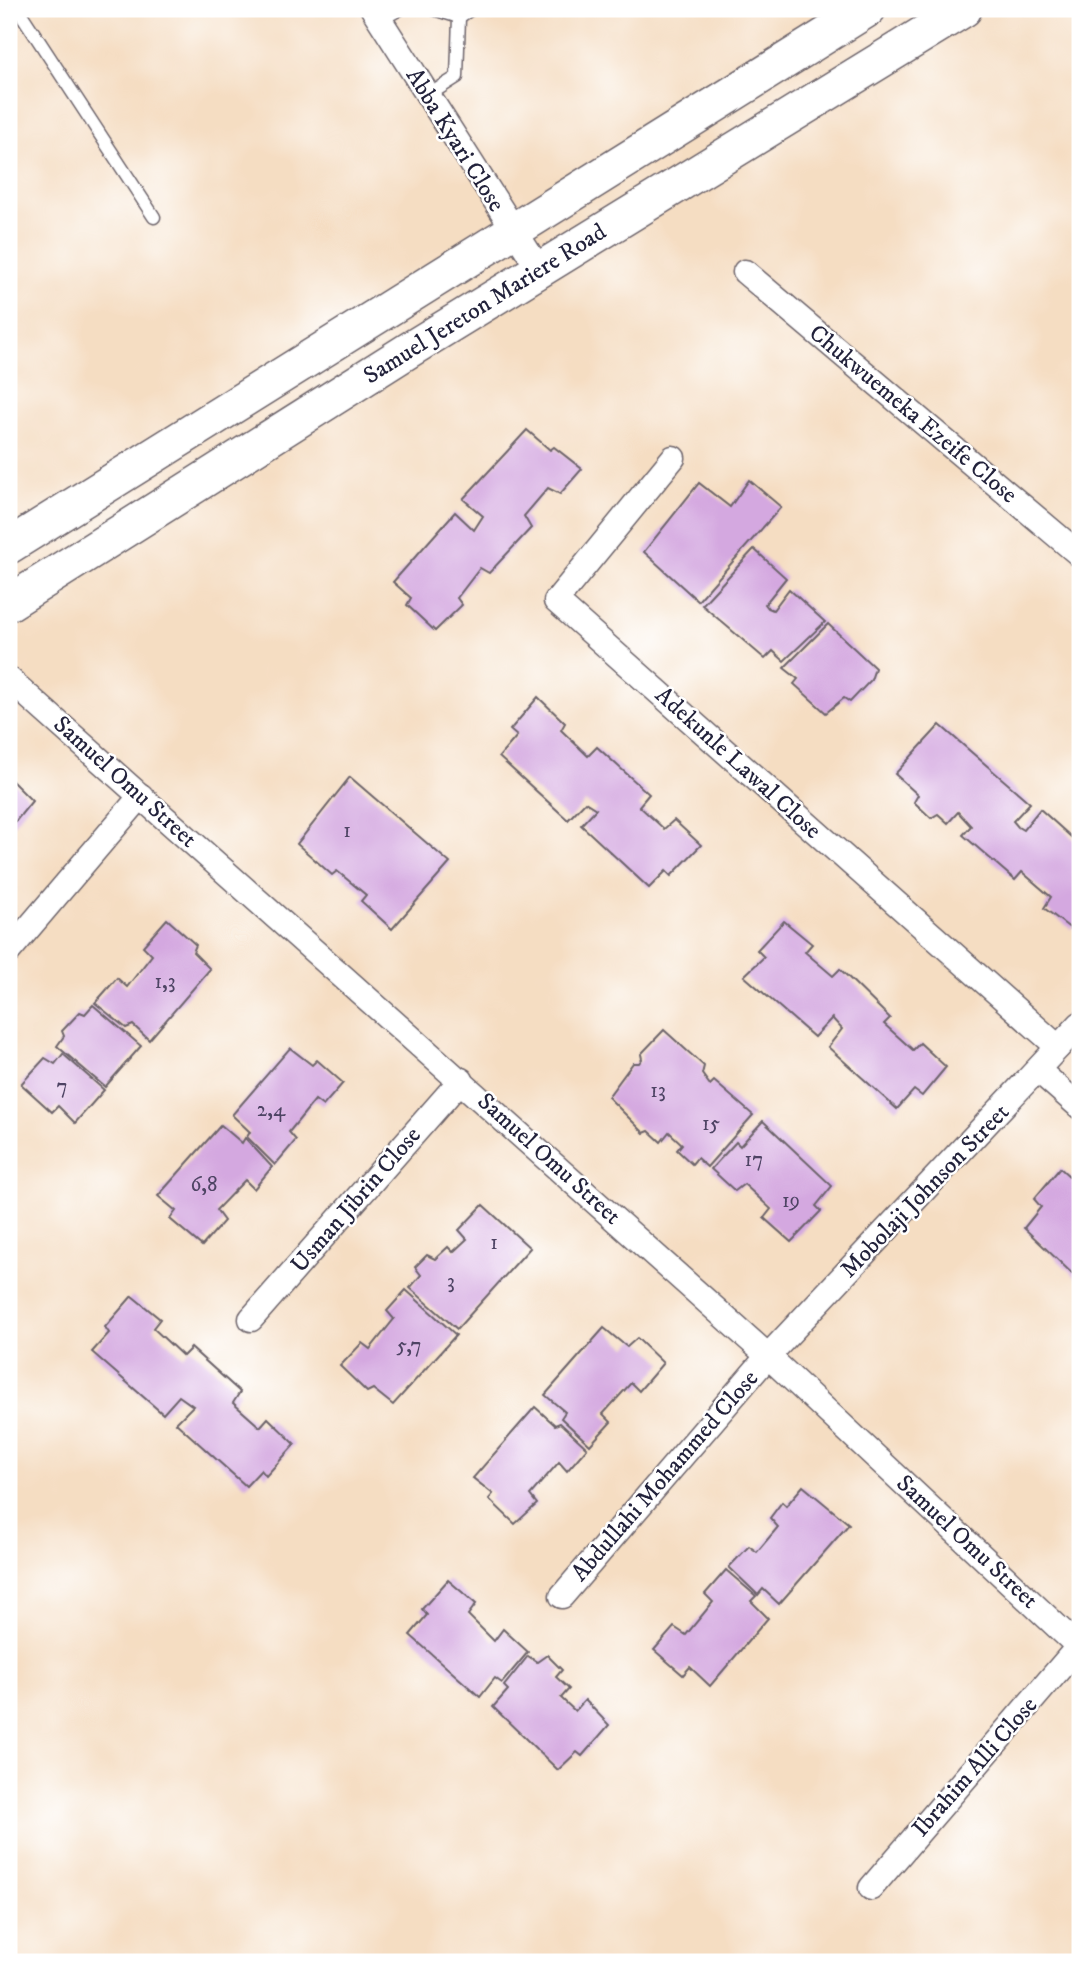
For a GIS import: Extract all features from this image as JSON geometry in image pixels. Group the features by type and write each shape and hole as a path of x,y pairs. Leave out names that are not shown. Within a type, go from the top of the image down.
{"street":[{"name":"Samuel Jereton Mariere Road","path":"9,546 868,9"},
{"name":"Samuel Jereton Mariere Road","path":"9,603 539,270 964,9"},
{"name":"Abba Kyari Close","path":"384,13 427,96 539,270"},
{"name":"Chukwuemeka Ezeife Close","path":"745,272 1080,555"},
{"name":"Adekunle Lawal Close","path":"673,458 556,601 1058,1047"},
{"name":"Samuel Omu Street","path":"9,679 768,1356 1079,1647"},
{"path":"9,951 141,796"},
{"name":"Mobolaji Johnson Street","path":"768,1356 1039,1071 1080,1024"},
{"path":"1039,1071 1080,1107"},
{"name":"Usman Jibrin Close","path":"251,1319 461,1080"},
{"name":"Abdullahi Mohammed Close","path":"562,1596 768,1356"},
{"name":"Ibrahim Alli Close","path":"871,1888 1079,1647"}],"lane":[{"path":"18,9 154,217"},
{"path":"434,9 459,17"},
{"path":"459,17 471,9"},
{"path":"427,96 457,77 459,17"}],"building":[{"path":"527,430 550,450 554,447 582,469 560,494 548,488 524,516 531,528 489,573 480,568 457,598 462,605 435,631 407,605 411,598 393,582 455,512 474,530 483,516 463,499"},
{"path":"749,480 781,507 698,601 644,552 699,483 730,507"},
{"path":"754,549 786,578 765,604 768,608 773,610 789,589 825,622 784,661 773,651 765,659 702,605"},
{"path":"828,624 875,668 871,680 850,702 844,698 826,713 794,684 798,679 784,668"},
{"path":"538,697 565,723 561,730 588,756 597,747 649,794 639,806 664,829 674,820 701,845 671,876 666,871 649,888 581,825 596,809 585,802 568,820 499,757 517,736 510,730"},
{"path":"940,725 1030,803 1013,821 1018,827 1023,830 1040,809 1080,845 1080,921 1071,929 1044,908 1051,897 1022,872 1015,880 963,835 971,826 958,812 948,823 938,814 931,818 914,802 918,795 895,774"},
{"path":"350,777 450,863 392,929 361,901 366,895 337,871 332,875 297,844"},
{"path":"9,778 32,801 11,827 9,825"},
{"path":"167,919 196,945 193,952 210,969 149,1040 133,1025 126,1028 95,1003 117,978 127,987 152,955 143,946"},
{"path":"784,921 812,944 805,952 833,976 840,969 890,1018 884,1024 913,1050 920,1043 946,1067 922,1096 914,1090 897,1109 828,1047 842,1029 832,1018 814,1037 744,976 764,957 757,950"},
{"path":"93,1005 141,1046 105,1087 57,1046 64,1036 62,1031 80,1012 85,1014"},
{"path":"664,1030 704,1066 702,1074 710,1085 714,1081 753,1115 707,1167 697,1158 692,1164 677,1150 682,1144 669,1132 661,1142 649,1131 644,1133 608,1097 633,1063 639,1063 641,1054"},
{"path":"290,1048 312,1065 317,1060 343,1083 323,1106 315,1100 289,1132 296,1140 275,1165 247,1137 250,1132 232,1115"},
{"path":"63,1054 104,1090 75,1123 58,1106 52,1112 21,1084 45,1058 55,1064"},
{"path":"763,1121 832,1186 816,1206 821,1211 791,1242 764,1218 771,1209 744,1184 735,1191 711,1169 736,1142 740,1146"},
{"path":"221,1125 242,1143 245,1138 272,1167 254,1189 245,1180 216,1210 224,1221 202,1246 170,1219 176,1211 158,1196"},
{"path":"1060,1168 1080,1186 1080,1281 1024,1228 1041,1207 1034,1199"},
{"path":"483,1205 530,1248 457,1329 410,1288 421,1275 415,1267 427,1255 435,1259 448,1247 453,1252 467,1239 459,1230"},
{"path":"406,1290 456,1335 393,1405 373,1389 367,1392 340,1366 362,1343 370,1349 394,1319 387,1311"},
{"path":"132,1296 160,1319 153,1328 183,1356 191,1348 240,1392 233,1403 260,1427 268,1418 295,1444 266,1476 261,1470 246,1486 176,1423 193,1406 179,1396 163,1414 92,1352 109,1333 105,1327"},
{"path":"604,1328 627,1347 637,1338 663,1363 639,1391 631,1383 603,1414 611,1422 590,1445 561,1418 565,1412 545,1395"},
{"path":"535,1407 555,1425 560,1423 587,1448 567,1471 559,1462 530,1495 537,1504 515,1524 489,1499 493,1494 473,1478"},
{"path":"803,1486 849,1524 779,1604 763,1589 758,1595 729,1567 749,1546 757,1552 778,1527 770,1518 782,1502 786,1506"},
{"path":"726,1570 756,1596 751,1601 768,1618 710,1686 690,1667 683,1675 654,1650 674,1627 686,1635 713,1602 705,1594"},
{"path":"448,1580 476,1604 468,1615 494,1641 503,1629 528,1652 502,1683 495,1678 480,1697 410,1635 427,1615 422,1609"},
{"path":"547,1655 562,1670 556,1677 569,1689 561,1698 575,1711 585,1700 609,1725 582,1756 577,1752 558,1770 493,1707 508,1690 504,1686 528,1656 537,1662"}]}
